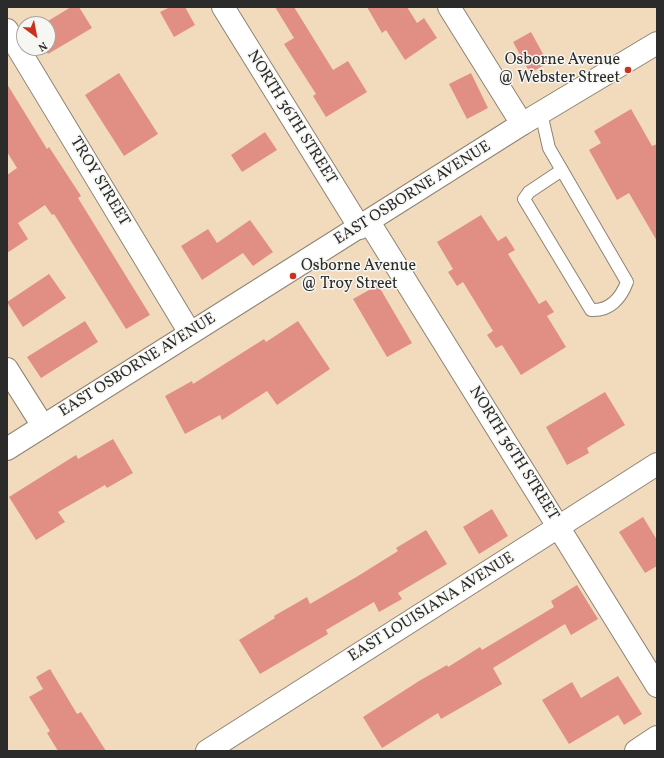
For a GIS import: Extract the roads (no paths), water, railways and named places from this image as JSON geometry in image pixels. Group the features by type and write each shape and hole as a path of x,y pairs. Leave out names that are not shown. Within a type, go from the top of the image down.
{"street":[{"name":"NORTH 36TH STREET","path":"223,7 559,528 657,686"},
{"path":"449,7 522,124"},
{"name":"TROY STREET","path":"7,30 190,333"},
{"name":"EAST OSBORNE AVENUE","path":"7,449 522,124 657,43"},
{"path":"7,369 43,426"},
{"name":"EAST LOUISIANA AVENUE","path":"207,751 559,528 657,464"},
{"path":"636,751 657,737"}],"lane":[{"path":"541,113 549,148 562,170 628,282 623,296 602,311 591,310 524,199 529,192 562,170"}],"place":[{"name":"Osborne Avenue @ Webster Street","path":"628,70"},
{"name":"Osborne Avenue @ Troy Street","path":"293,276"}]}
